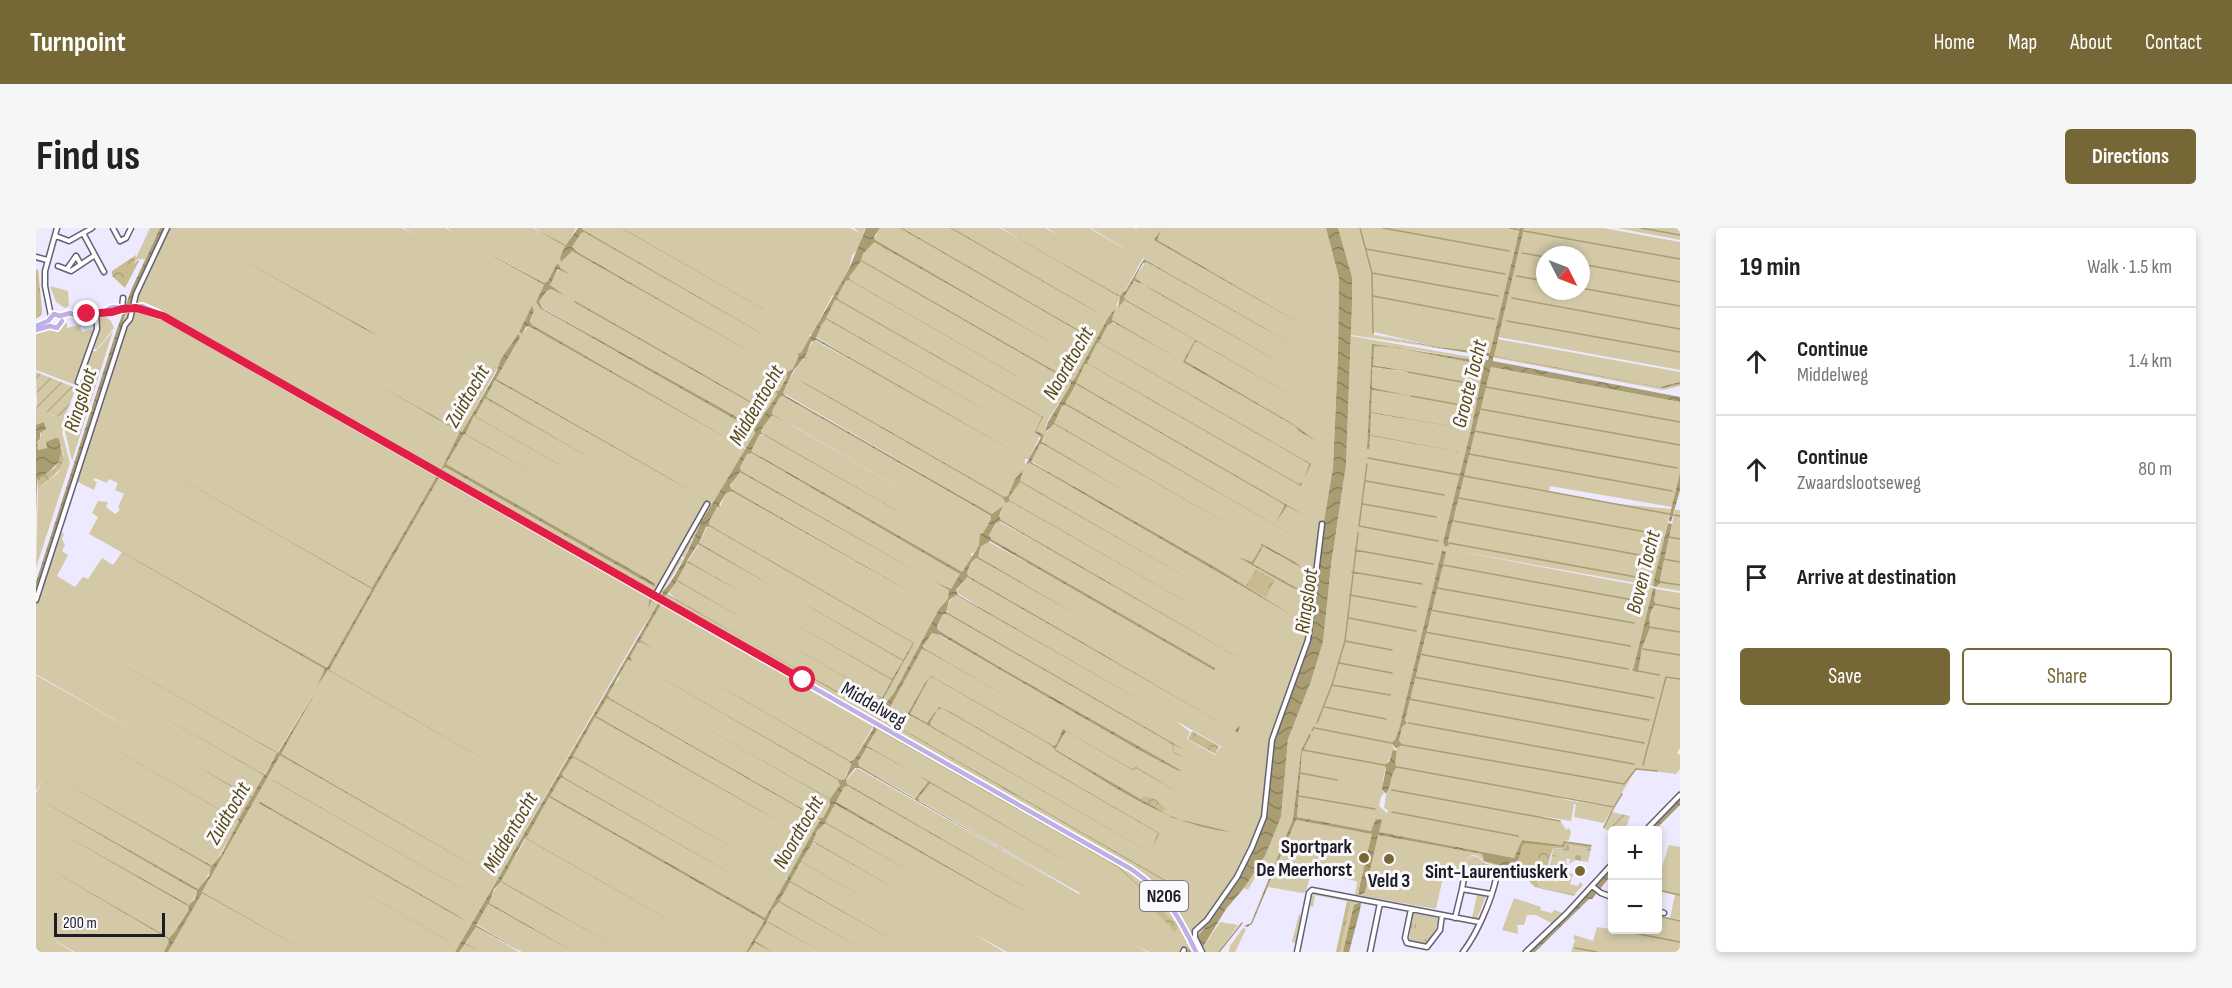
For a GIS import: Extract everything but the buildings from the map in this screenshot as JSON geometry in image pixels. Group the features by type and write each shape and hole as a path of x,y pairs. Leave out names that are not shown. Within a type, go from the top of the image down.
{"main road":[{"path":"36,328 70,313 74,315 128,309"},
{"name":"Middelweg","path":"128,309 163,316 1131,869 1170,903 1200,952"}],"street":[{"path":"54,319 44,280 47,260 57,228"},
{"path":"56,236 69,241 92,228"},
{"path":"113,228 120,241 126,238 131,228"},
{"path":"128,309 167,228"},
{"path":"83,233 104,272"},
{"path":"58,266 71,271 95,255"},
{"path":"67,269 76,256 80,263"},
{"path":"36,257 47,260"},
{"path":"36,600 125,325 130,319 123,298"},
{"path":"78,382 97,329 96,312"},
{"path":"656,596 706,504"},
{"path":"1194,942 1195,931 1207,920 1237,877 1250,853 1264,817 1272,741 1308,640 1322,524"},
{"path":"1651,826 1680,795"},
{"path":"1526,952 1566,914 1608,869"},
{"path":"1455,918 1465,873"},
{"path":"1463,952 1479,922 1496,879"},
{"path":"1592,887 1608,895"},
{"path":"1462,888 1491,894"},
{"path":"1297,952 1309,892 1312,890 1479,922"},
{"path":"1370,952 1380,903"},
{"path":"1411,909 1405,939 1407,944 1427,947 1440,930 1442,915"}],"green space":[{"path":"150,228 160,228 145,259 138,259 133,264"},
{"path":"165,228 402,228 414,235 404,228 445,228 454,233 447,228 533,228 552,239 535,228 576,228 567,245 555,240 565,246 561,262 570,251 575,252 572,247 581,232 585,232 582,228 850,228 859,233 854,228 866,228 835,295 832,296 812,334 809,335 810,338 791,371 787,373 779,391 776,391 777,395 754,429 755,433 746,448 743,447 745,449 743,453 703,519 700,520 693,539 689,539 692,541 684,557 680,557 682,560 662,592 677,600 668,592 678,581 677,578 699,544 708,525 713,528 709,522 729,490 935,607 730,489 734,477 741,472 740,467 747,454 751,452 877,524 750,450 759,435 765,436 761,430 770,416 774,415 772,411 780,397 783,396 992,517 983,533 980,534 980,546 974,553 971,553 972,557 962,572 959,572 960,575 949,589 949,599 938,611 879,721 884,719 922,649 925,649 924,644 932,633 935,633 1180,771 937,629 943,614 948,613 946,610 955,595 992,615 956,592 966,577 984,586 967,573 974,559 978,558 978,550 987,541 1081,592 991,539 989,535 998,521 1080,566 1001,520 999,516 1002,506 995,514 992,514 783,393 795,369 806,358 805,354 814,340 902,388 816,337 835,300 838,299 837,297 858,262 862,261 861,258 871,243 874,242 884,247 874,239 880,228 904,230 902,228 950,228 959,233 952,228 1000,228 1021,240 1002,228 1045,228 1058,235 1047,228 1089,228 1134,254 1091,228 1134,228 1138,230 1136,228 1326,228 1339,278 1333,468 1310,640 1295,688 1276,734 1268,812 1255,847 1236,883 1187,952 1149,952 1135,945 1147,952 1007,952 974,934 1004,952 748,952 753,944 757,944 756,939 766,922 769,922 767,920 773,907 802,862 811,843 816,844 813,839 833,805 842,806 836,802 844,787 848,786 859,791 847,784 846,780 857,768 1080,893 859,766 858,762 875,730 879,729 873,726 854,760 849,760 851,765 844,779 840,780 829,774 840,781 840,785 829,799 830,802 823,818 819,819 806,848 788,878 785,878 787,881 746,952 522,952 476,924 488,904 517,920 489,903 491,897 502,882 501,879 619,679 629,657 641,641 660,603 641,630 455,952 168,952 316,689 264,775 254,797 250,797 251,801 201,887 197,889 184,882 197,892 191,904 186,905 189,908 171,938 167,937 169,941 164,952 75,952 49,937 73,952 36,952 36,793 44,778 36,791 36,675 154,742 36,674 36,595 126,312","holes":["487,251 544,283 548,281 556,265 559,264 560,268 550,288 539,302 540,306 678,386 540,308 536,302 544,285","1143,258 1273,333 1146,261 1135,278 1138,282 1132,282 1124,297 1126,300 1123,300 1118,307 1116,306 1120,298 1118,296 1122,296","532,307 534,311 530,324 570,348 529,326 522,334 519,332","1115,310 1112,320 1116,324 1111,322 1104,331 1100,343 1097,343 1076,381 1078,385 1075,384 1065,400 1066,405 1062,406 1053,421 1054,424 1047,432 1045,430 1048,420 1071,381 1075,378","513,340 516,345 446,464 646,578 655,584 655,587 445,467 441,470","776,417 797,428 974,531","1040,435 1044,436 1043,443 1040,444 1031,461 1079,490 1031,463 1025,466 1025,459 1029,459","438,476 439,477 346,635","95,478 107,483 109,479 118,483 115,490 124,494 118,507 120,510 115,514 106,507 108,502 98,501 92,513 98,517 89,534 122,552 113,565 102,558 88,579 83,577 75,587 57,576 68,555 62,551 65,545 62,539 64,534 60,532 76,481 94,490 97,482 93,480","1176,721 1224,748 1220,747 1215,755 1187,739 1190,732"]},
{"path":"1338,228 1520,228 1490,354 1438,347 1374,332 1374,335 1438,348 1351,335 1352,277"},
{"path":"1524,228 1603,228 1680,242 1680,370 1498,337"},
{"path":"1617,228 1680,228 1680,240"},
{"path":"136,255 134,264 140,259 125,288 112,276 112,271"},
{"path":"38,269 42,311 36,319 36,270"},
{"path":"50,286 68,291 69,306 65,308 56,302"},
{"path":"106,317 114,328 97,349 94,349 99,331 99,318"},
{"path":"67,322 67,328 79,325 82,332 95,329 80,375 77,375 76,385 36,370 36,332 59,330"},
{"path":"113,331 72,461 65,431 78,385 92,351 96,351"},
{"path":"1351,336 1488,360 1482,361 1405,348 1484,365 1471,430 1443,542 1445,547 1450,543 1448,541 1491,367 1680,402 1680,473 1672,507 1550,486 1549,491 1609,503 1671,509 1653,586 1446,549 1653,588 1633,670 1638,671 1648,625 1656,604 1654,601 1656,589 1680,593 1680,748 1677,753 1680,755 1680,769 1676,774 1636,769 1614,806 1549,794 1566,800 1612,807 1612,809 1604,823 1574,817 1576,804 1574,804 1571,821 1541,816 1561,822 1566,830 1569,828 1571,832 1569,840 1564,841 1563,845 1522,840 1514,858 1379,832 1377,819 1371,831 1297,817 1302,752 1309,734 1301,751 1293,819 1273,870 1262,865 1248,890 1244,888 1265,856 1281,817 1288,739 1311,681 1323,642 1331,565 1346,465","holes":["1371,364 1417,374 1372,367 1372,389 1415,396 1372,390 1371,412 1443,425 1371,413 1369,435 1426,446 1369,436 1369,449 1367,449","1442,550 1445,552 1443,565 1405,720 1407,722 1402,727 1399,741 1403,745 1396,748 1397,753 1384,808 1388,810 1387,813 1379,806 1384,793 1385,770 1395,750 1391,743 1395,740 1399,729"]},
{"path":"1497,339 1680,372 1680,382 1660,387 1589,374 1662,388 1680,384 1680,386 1663,390 1496,358 1493,356"},
{"path":"36,372 76,388 64,419 37,409"},
{"path":"36,406 40,410 66,420 62,432 70,463 36,568 38,489 58,473 64,454 59,439 46,444 47,448 38,450 37,442 40,440 41,432 45,430 44,422 36,425"},
{"path":"62,448 63,456 60,467 38,489 37,479 55,468"},
{"path":"1675,510 1680,510 1680,591 1656,587 1661,582"},
{"path":"1256,570 1275,580 1266,598 1246,585"},
{"path":"1192,731 1219,746 1215,754 1188,739"},
{"path":"1143,796 1155,799 1166,809 1161,811 1141,799"},
{"path":"1612,812 1630,816 1627,826 1608,826 1608,830 1603,828"},
{"name":"Sportpark De Meerhorst","path":"1296,820 1482,854 1483,860 1500,865 1498,874 1515,878 1499,876 1495,878 1494,865 1484,862 1478,856 1472,855 1462,864 1464,872 1445,868 1436,909 1362,896 1360,882 1359,895 1355,895 1356,881 1311,872 1306,892 1268,887"},
{"path":"1523,843 1564,847 1565,843 1591,847 1591,849 1568,845 1566,849 1553,848 1545,874 1537,881 1539,887 1575,894 1574,896 1535,887 1528,880 1514,877"},
{"path":"1567,845 1591,849 1588,862 1552,856 1553,848 1566,849"},
{"path":"1669,845 1680,847 1680,920 1670,918 1675,895 1662,892 1662,867"},
{"path":"1472,856 1493,866 1494,878 1465,872 1464,862"},
{"path":"1552,856 1567,858 1568,868 1570,859 1575,860 1569,864 1569,873 1573,874 1570,884 1578,886 1580,882 1583,885 1575,894 1539,887 1537,881 1546,872"},
{"path":"1315,894 1357,902 1343,952 1340,952 1351,902 1315,895 1313,907 1310,906 1312,896"},
{"path":"1477,894 1486,896 1477,919 1472,918"},
{"path":"1514,898 1541,907 1540,910 1552,913 1554,910 1563,913 1553,924 1536,915 1527,915 1524,925 1517,925 1518,934 1502,930"},
{"path":"1153,900 1168,917 1177,923 1177,930 1173,932 1153,910 1151,906"},
{"path":"1347,901 1351,902 1340,952 1336,952"},
{"path":"1413,913 1438,918 1436,928 1438,930 1436,929 1426,943 1427,945 1409,940"},
{"path":"1299,914 1302,918 1296,946 1296,943 1292,942"},
{"path":"1662,918 1680,921 1680,952 1571,952 1575,935 1593,941 1597,927 1608,929 1608,934 1662,934"},
{"path":"1220,922 1238,925 1218,952 1203,952 1202,949"},
{"path":"476,927 519,952 459,952 467,944 465,942"},
{"path":"1243,928 1246,929 1235,952 1229,952 1230,946"}],"water":[{"path":"160,228 165,228 126,312 36,595 36,582 117,329 132,288"},
{"path":"533,228 566,245 578,228 582,228 792,351 584,232 572,247 782,370 572,251 561,262 560,258 565,246"},
{"path":"621,228 629,232 803,332"},
{"path":"866,228 880,228 874,237 875,240 1069,353 874,242 863,254 861,260 1072,381 1115,309 1112,320 1179,359 1113,322 1107,326 1099,342 1311,464 1304,479 1308,463 1100,343 1097,343 1087,363 1299,484 1302,482 1301,486 1088,364 1085,364 1076,383 1306,516 1287,506 1276,522 1285,505 1076,384 1065,403 1315,548 1066,405 1062,406 1054,423 1257,541 1054,424 1045,432 1048,422 1071,382 861,261 849,277 850,280 1056,399 849,280 846,281 837,297 839,300 1043,417 1036,431 1044,435 1042,442 1128,493 1043,444 1040,444 1031,462 1218,569 1295,617 1034,465 1029,463 1025,466 1041,437 1035,432 1042,417 837,300 826,318 1027,434 826,319 816,338 1020,455 816,340 811,342 805,357 807,358 803,359 793,371 783,393 992,514 1003,506 999,516 1001,520 1274,678 1000,521 996,523 989,535 991,539 1215,668 1214,670 990,541 980,547 978,557 1079,616 977,558 971,564 968,576 1235,731 1240,725 1238,733 967,577 956,590 958,595 1173,719 956,595 949,600 946,612 1188,752 1173,744 1174,752 1183,757 1174,753 1172,744 1169,742 947,614 943,614 937,627 938,630 1182,771 1143,752 940,635 932,633 923,646 925,649 1040,716 922,649 884,718 878,721 939,609 948,599 949,590 935,582 951,589 960,574 752,453 747,454 740,467 741,471 932,580 740,472 730,485 731,489 936,607 731,491 726,493 720,507 717,507 709,522 710,525 914,643 881,703 881,698 765,631 882,698 892,680 786,619 892,679 903,661 784,592 903,660 913,643 709,526 706,527 699,543 781,591 698,544 687,561 745,594 687,562 677,580 754,625 677,581 667,594 748,641 667,595 662,597 662,592 673,579 689,549 701,522 699,520 703,519 755,433 754,429 777,395 776,391 779,391 787,377 787,372 792,370 799,356 797,354 801,353 849,269","holes":["783,396 991,516 983,533 980,534 979,546 962,572 751,451 759,435 762,434 924,526 762,433 761,430 771,416 774,416 977,532 773,415 772,411 780,397"]},
{"path":"900,228 902,228 1087,335 1078,331"},
{"path":"950,228 952,228 1102,315 1082,304"},
{"path":"1000,228 1120,296 1144,259 1322,361 1147,262 1143,263 1135,278 1143,284 1134,281 1124,297 1319,411 1198,342 1195,342 1185,361 1293,424 1316,441 1295,426 1183,362 1195,340 1124,300 1118,308 1120,297"},
{"path":"1326,228 1338,228 1352,277 1352,304 1346,465 1331,565 1323,642 1311,681 1288,739 1281,817 1265,856 1244,888 1226,909 1200,952 1187,952 1236,883 1255,847 1268,812 1274,739 1310,640 1322,534 1333,468 1338,355 1339,278"},
{"path":"1520,228 1524,228 1494,356 1660,387 1680,382 1680,384 1663,388 1498,357 1493,357 1493,361 1680,397 1680,402 1491,367 1448,541 1449,545 1445,547 1443,542 1471,430 1484,365 1403,349 1488,360 1489,356 1438,348 1372,334 1438,347 1490,353"},
{"path":"1161,230 1157,240 1315,332 1154,240"},
{"path":"215,244 377,335 368,331"},
{"path":"485,251 544,283 548,281 556,265 559,264 560,268 571,275 558,269 550,285 564,295 551,289 547,291 539,302 542,308 751,425 740,422 540,308 536,302 544,285"},
{"path":"1145,286 1154,290 1281,363"},
{"name":"Middentocht","path":"575,301 760,407 759,408"},
{"path":"532,306 534,311 530,321 532,325 739,445 529,326 522,334 519,332"},
{"path":"518,334 519,339 496,379 693,492 495,380 486,397 597,462 485,398 475,416 586,480 474,416 465,434 576,497 464,434 446,464 646,578 655,584 655,587 447,468 441,470 460,432 373,382 462,432 496,373 501,359"},
{"path":"1372,344 1390,347 1374,346 1373,365 1410,372 1372,367 1372,388 1412,396 1372,390 1371,412 1466,429 1371,413 1370,435 1461,452 1370,436 1369,449 1367,449"},
{"path":"795,378 1004,497 1008,496 1015,479 1023,470 1020,481 1212,592 1020,482 1009,500 1236,630 1013,503 1009,501 1006,503 1002,497"},
{"path":"44,422 46,429 40,433 40,439 37,442 38,450 47,448 46,442 56,438 59,439 61,452 53,468 37,479 36,518 36,425"},
{"path":"146,459 372,588 437,476 440,476 329,670 541,792 328,670 317,686 325,669 92,535 327,668 372,589"},
{"path":"1680,473 1680,490 1671,522 1669,521 1670,514"},
{"path":"474,497 651,598 648,608 650,598"},
{"path":"1668,523 1672,524 1661,582 1656,587 1653,586 1654,580"},
{"path":"1260,543 1302,568 1263,546 1253,564 1302,591 1238,557 1252,562 1262,546"},
{"path":"1442,550 1446,552 1405,720 1407,723 1402,727 1399,741 1403,745 1396,748 1391,743 1395,740 1399,729"},
{"path":"1653,588 1656,589 1654,601 1656,604 1650,615 1650,627 1642,648 1638,672 1636,672 1633,670"},
{"path":"659,602 661,604 640,640 653,648 641,642 638,643 630,657 632,661 628,660 608,695 609,698 818,818 823,818 830,804 829,799 624,681 830,799 840,785 838,780 634,662 840,780 845,779 851,765 850,762 702,676 850,761 854,760 873,726 671,610 1118,866 1172,917 1118,867 877,729 867,746 912,772 867,747 858,762 859,766 915,799 928,782 920,776 1090,875 930,783 918,798 919,801 1080,894 859,768 855,768 846,779 847,784 1063,909 848,786 844,787 836,802 1052,927 835,804 825,822 920,877 825,823 817,831 813,841 908,896 813,842 801,861 897,917 802,862 790,881 914,952 790,882 779,901 868,952 779,902 767,921 822,952 767,922 755,941 773,952 755,943 746,952 764,921 762,919 549,797 526,838 725,952 525,838 501,881 625,952 501,882 494,889 489,903 574,952 488,904 476,925 522,952 476,927 465,943 480,952 465,944 459,952 455,952","holes":["607,698 820,820 765,918 550,796 561,777 758,889 563,777 562,774 573,757 782,876 573,756 595,717 803,835 596,716"]},
{"path":"62,630 278,753 317,689 281,754 493,877 280,755 202,892 307,952 202,893 168,952 164,952 169,941 167,938 36,861 169,938 189,909 188,906 54,829 189,905 195,899 197,891 37,798 198,889 209,876 211,867 55,777 212,866 221,855 239,821 36,704 238,820 251,798 198,767 252,797 264,775 138,703 265,775 277,753"},
{"path":"751,643 874,712 881,704 877,710 873,713"},
{"path":"931,676 1054,746 1063,729 1130,768 1136,767 1179,793 1136,768 1133,770 1129,768 1066,731 1055,749 1166,814 1140,802 1056,751 1051,745 932,677 929,678"},
{"path":"929,678 910,714 927,723 939,707 942,708 937,710 930,723 931,726 1152,853 912,716 908,715 901,726 902,729 1172,884 1183,895 1179,894 1172,885 892,724 900,727"},
{"path":"943,708 1159,833 1153,846 1158,833"},
{"path":"1309,734 1311,735 1302,752 1297,817 1371,831 1376,819 1382,820 1379,832 1514,858 1522,840 1562,845 1564,841 1592,845 1591,847 1565,843 1564,847 1523,843 1514,877 1497,873 1499,865 1484,861 1482,854 1378,835 1365,892 1359,895 1372,834 1296,820 1252,924 1244,926 1251,923 1293,819 1301,751"},
{"path":"1393,750 1397,751 1395,764 1397,767 1386,794 1382,789 1386,768 1384,765 1389,762"},
{"path":"273,780 480,899 464,890"},
{"path":"1680,798 1680,805 1659,826 1652,826"},
{"path":"259,803 455,914 467,922"},
{"path":"1181,820 1232,832 1208,828"},
{"path":"246,825 454,944 450,942"},
{"path":"1608,871 1608,879 1592,899 1589,899 1535,952 1529,952 1569,915"},
{"path":"1361,903 1360,910 1349,952 1343,952 1354,905"}],"waterway":[{"path":"1360,228 1372,273 1373,333"},
{"path":"1383,228 1509,251"},
{"path":"1510,228 1520,230"},
{"path":"1641,228 1680,235"},
{"path":"1524,231 1680,259"},
{"path":"1366,249 1505,274"},
{"path":"1522,253 1536,255"},
{"path":"1590,266 1680,282"},
{"path":"1372,273 1498,296"},
{"path":"1517,276 1536,279"},
{"path":"1590,290 1680,306"},
{"path":"1373,296 1494,319"},
{"path":"1512,298 1680,329"},
{"path":"1507,321 1680,352"},
{"name":"Groote Tocht","path":"1408,372 1478,385"},
{"name":"Groote Tocht","path":"1486,387 1680,422"},
{"name":"Groote Tocht","path":"1411,396 1472,407"},
{"name":"Groote Tocht","path":"1480,409 1680,445"},
{"name":"Groote Tocht","path":"1474,431 1677,468"},
{"path":"1469,454 1672,491"},
{"path":"1368,458 1460,475"},
{"path":"1359,526 1367,464"},
{"path":"1464,476 1680,516"},
{"path":"1366,481 1444,495"},
{"name":"Boven Tocht","path":"1459,498 1657,534"},
{"path":"1363,504 1436,517"},
{"name":"Boven Tocht","path":"1454,521 1650,557"},
{"path":"1359,526 1438,541"},
{"path":"1317,723 1332,685 1345,641 1358,533"},
{"name":"Boven Tocht","path":"1669,537 1680,539"},
{"name":"Boven Tocht","path":"1449,543 1647,579"},
{"path":"1355,550 1433,564"},
{"name":"Boven Tocht","path":"1663,559 1680,562"},
{"name":"Boven Tocht","path":"1443,565 1644,602"},
{"path":"1352,572 1422,584"},
{"name":"Boven Tocht","path":"1660,582 1680,585"},
{"name":"Boven Tocht","path":"1437,588 1634,623"},
{"path":"1350,595 1416,607"},
{"name":"Boven Tocht","path":"1654,604 1680,609"},
{"path":"1430,610 1630,646"},
{"path":"1349,618 1416,631"},
{"path":"1648,627 1680,632"},
{"path":"1425,632 1628,669"},
{"path":"1345,641 1392,650"},
{"path":"1643,649 1680,655"},
{"path":"1419,654 1654,698"},
{"path":"1339,663 1392,673"},
{"path":"1633,670 1659,675"},
{"path":"1414,677 1649,720"},
{"path":"1643,765 1666,677 1680,679"},
{"path":"1332,685 1390,695"},
{"path":"1409,699 1644,743"},
{"path":"1325,707 1386,719"},
{"path":"1409,723 1634,764"},
{"path":"1312,731 1314,727"},
{"path":"1315,728 1391,743"},
{"path":"1403,745 1624,784 1636,769 1657,771"},
{"path":"1303,750 1384,765"},
{"path":"1397,767 1614,807 1622,794"},
{"path":"1300,773 1337,780"},
{"path":"1392,790 1560,821"},
{"path":"1299,796 1375,809"},
{"path":"1604,827 1614,807"},
{"path":"1392,812 1518,836"},
{"path":"1662,891 1680,895"},
{"path":"1662,917 1680,921"},
{"path":"1219,952 1242,923"},
{"path":"1639,934 1680,942"},
{"path":"1575,948 1597,952"}],"place":[{"name":"Sportpark De Meerhorst","path":"1364,858"},
{"name":"Veld 3","path":"1389,859"},
{"name":"Sint-Laurentiuskerk","path":"1580,871"}],"route":[{"path":"87,314 106,311 110,313 136,308 153,315 163,316 803,680"}],"water label":[{"name":"Noordtocht","path":"1068,363"},
{"name":"Zuidtocht","path":"467,396"},
{"name":"Ringsloot","path":"80,400"},
{"name":"Ringsloot","path":"1306,601"},
{"name":"Zuidtocht","path":"228,813"},
{"name":"Noordtocht","path":"798,832"}]}
